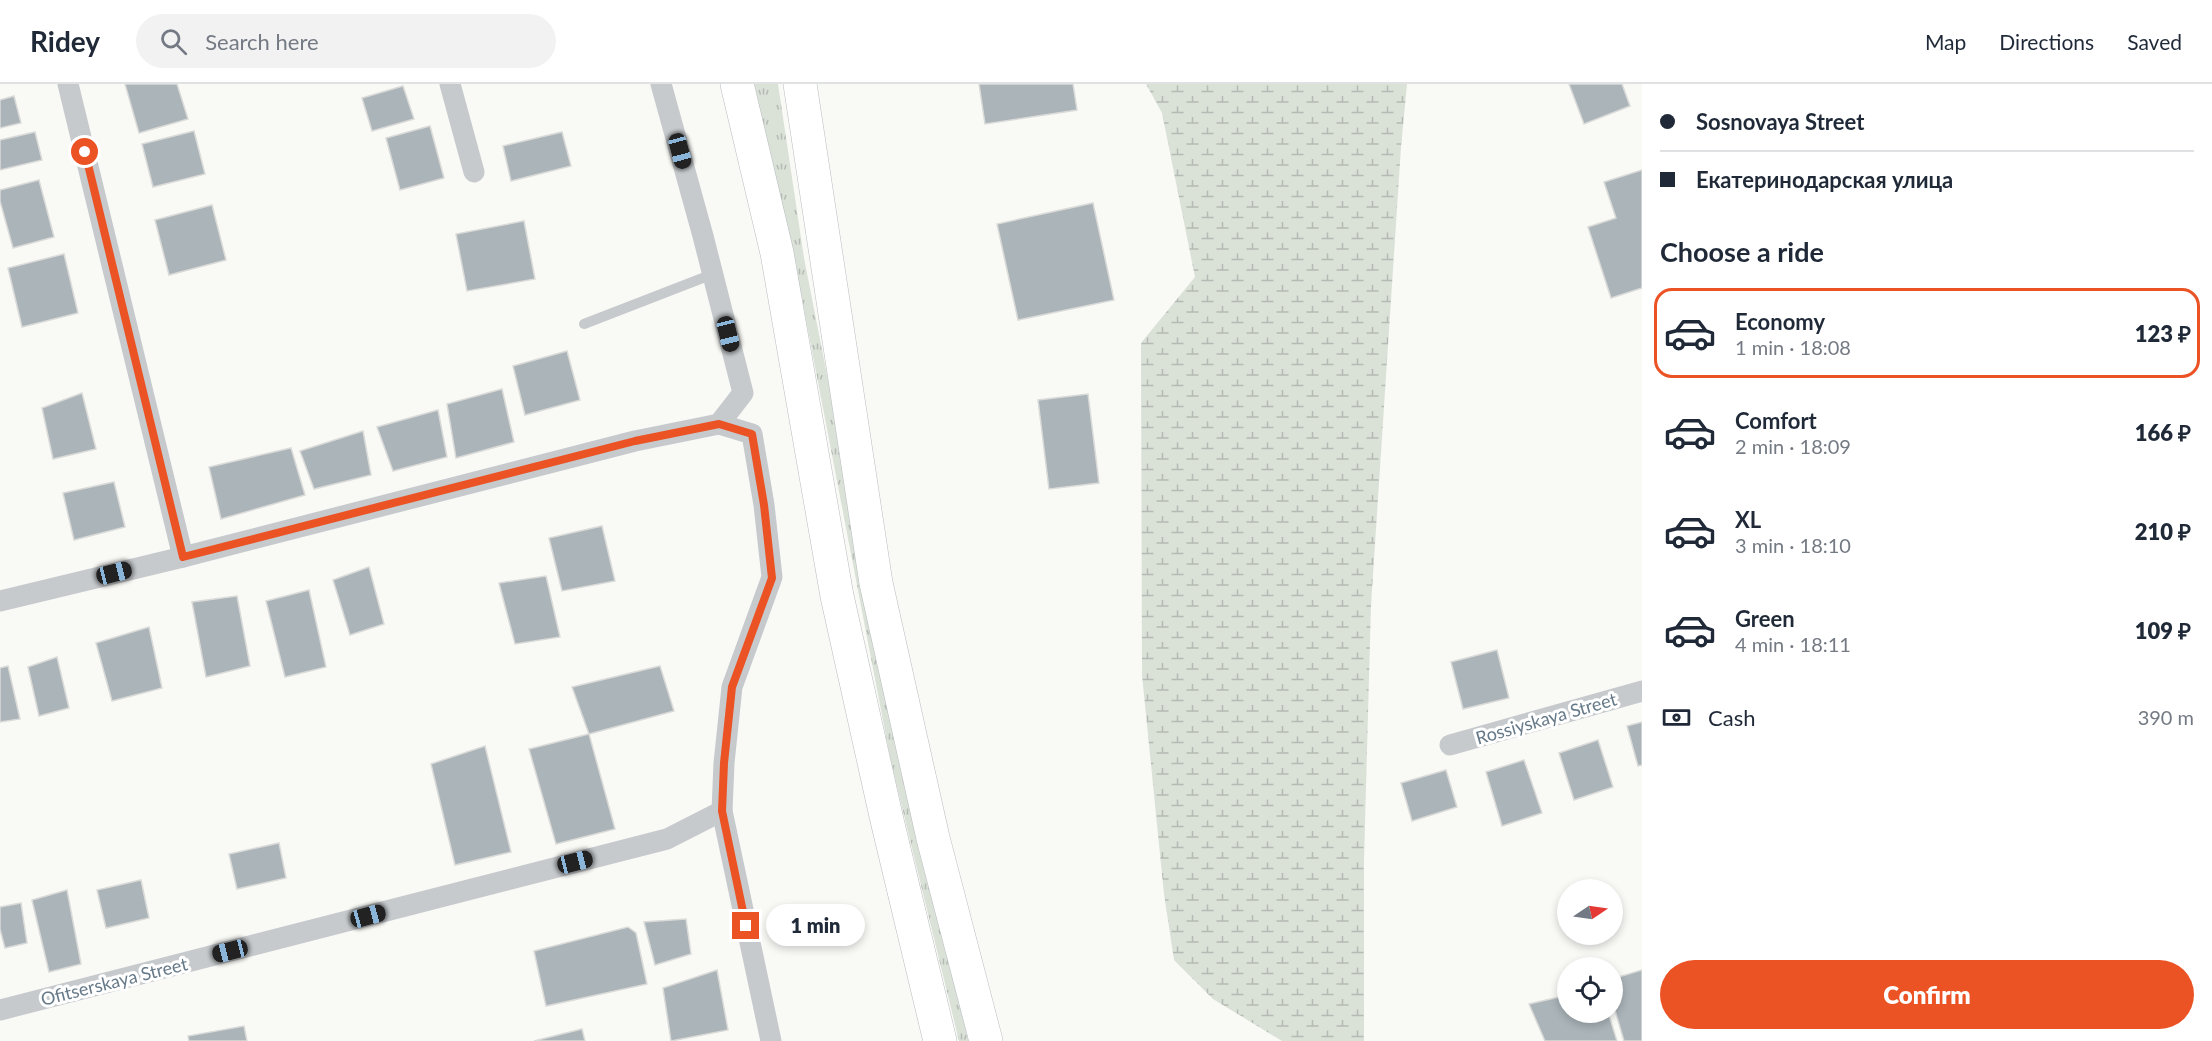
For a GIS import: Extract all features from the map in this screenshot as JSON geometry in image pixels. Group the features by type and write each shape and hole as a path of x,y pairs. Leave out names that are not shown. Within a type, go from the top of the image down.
{"main road":[{"path":"737,84 777,253 837,596 886,816 940,1041"},
{"path":"800,84 876,583 933,838 986,1041"}],"street":[{"path":"68,84 183,557"},
{"path":"450,84 474,172"},
{"path":"661,84 713,274 742,393 719,424"},
{"path":"0,601 183,557 635,441 719,424 752,434 764,505 772,578 732,687 724,763 722,811 771,1041"},
{"name":"Rossiyskaya Street","path":"1450,745 1642,691"},
{"name":"Ofitserskaya Street","path":"0,1010 667,839 722,811"}],"lane":[{"path":"584,324 713,274"}],"green space":[{"path":"754,84 778,84 804,258 903,762 973,1041 959,1041 891,762 793,252"},
{"path":"1146,84 1407,84 1371,605 1364,860 1364,1041 1282,1041 1213,999 1174,960 1164,894 1142,675 1141,343 1195,277 1162,113"}],"building":[{"path":"125,84 177,84 188,119 139,133"},
{"path":"979,84 1073,84 1077,110 985,124"},
{"path":"1569,84 1622,84 1630,106 1584,124"},
{"path":"403,86 414,119 372,131 362,98"},
{"path":"14,96 21,123 0,128 0,100"},
{"path":"430,126 444,178 400,190 386,138"},
{"path":"194,131 205,174 153,187 142,144"},
{"path":"35,132 42,160 0,170 0,140"},
{"path":"562,132 571,166 511,181 503,146"},
{"path":"1642,170 1642,288 1611,298 1588,227 1616,218 1604,182"},
{"path":"39,180 54,237 13,248 0,201 0,190"},
{"path":"1093,203 1114,300 1018,320 997,224"},
{"path":"212,205 226,260 169,275 155,220"},
{"path":"524,221 535,279 467,291 456,234"},
{"path":"64,254 78,313 22,327 8,268"},
{"path":"567,351 580,400 525,415 513,366"},
{"path":"502,389 514,442 456,458 447,404"},
{"path":"82,393 96,449 53,459 42,408"},
{"path":"1088,394 1099,483 1049,489 1038,400"},
{"path":"438,410 447,457 393,471 377,427"},
{"path":"363,431 371,475 314,489 300,451"},
{"path":"291,448 305,495 221,519 209,467"},
{"path":"114,482 125,527 74,540 63,493"},
{"path":"602,526 615,581 562,591 549,538"},
{"path":"369,567 384,624 350,635 333,580"},
{"path":"546,576 560,637 515,644 499,583"},
{"path":"309,590 326,667 285,677 266,601"},
{"path":"237,596 250,666 206,677 192,602"},
{"path":"149,627 162,688 112,701 96,643"},
{"path":"1497,650 1509,698 1463,709 1451,662"},
{"path":"57,657 69,708 39,716 28,667"},
{"path":"8,666 20,719 0,722 0,668"},
{"path":"660,666 674,711 589,734 572,687"},
{"path":"1642,722 1642,765 1638,766 1627,726"},
{"path":"589,734 615,829 556,844 529,749"},
{"path":"1598,740 1613,787 1574,800 1559,753"},
{"path":"485,746 511,852 455,865 431,764"},
{"path":"1524,760 1542,813 1502,826 1486,772"},
{"path":"1446,770 1457,807 1412,821 1401,783"},
{"path":"279,843 286,878 237,889 229,854"},
{"path":"141,880 149,918 106,928 97,890"},
{"path":"67,890 81,964 49,972 32,900"},
{"path":"21,903 27,943 5,948 0,929 0,907"},
{"path":"686,919 691,954 655,965 644,922"},
{"path":"628,927 636,933 647,984 546,1006 534,951"},
{"path":"717,970 728,1030 671,1041 663,988"},
{"path":"1642,970 1642,1041 1624,1041 1619,1023 1623,1023 1623,976"},
{"path":"1557,998 1557,1023 1611,1023 1617,1041 1545,1041 1529,1004"},
{"path":"244,1026 247,1041 189,1041 188,1036"},
{"path":"582,1029 585,1041 534,1041"}],"route":[{"path":"85,152 183,557 635,441 719,424 752,434 764,505 772,578 732,687 724,763 722,811 746,926"}]}
